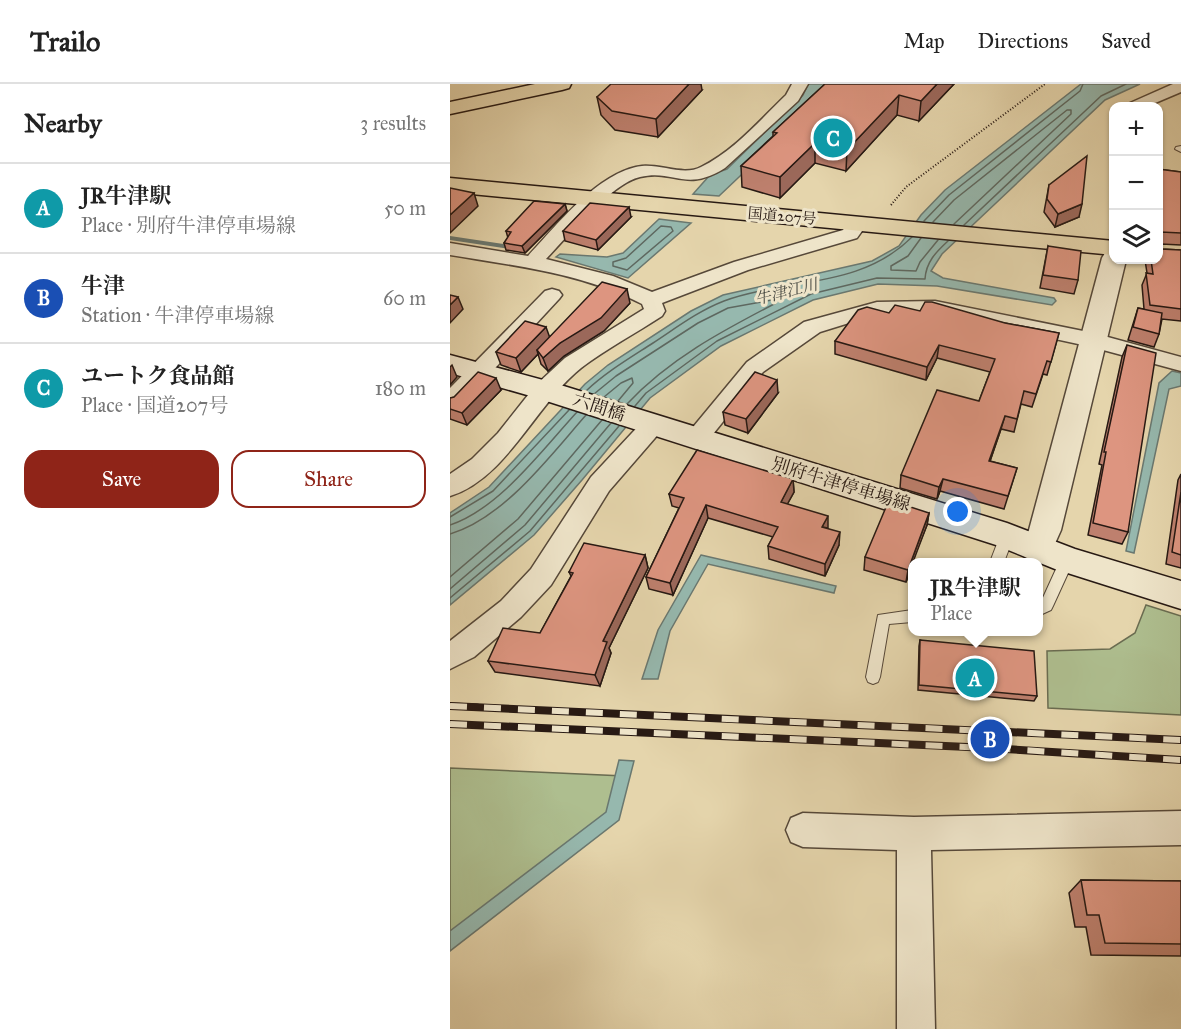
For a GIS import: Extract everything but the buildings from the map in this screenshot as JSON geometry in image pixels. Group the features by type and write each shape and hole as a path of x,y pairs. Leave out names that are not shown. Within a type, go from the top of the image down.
{"highway":[{"path":"450,96 513,84"},
{"path":"450,108 562,84"},
{"name":"国道207号","path":"450,185 1109,248"}],"main road":[{"path":"1027,552 1045,530 1112,264"},
{"path":"450,364 549,391"},
{"name":"六間橋","path":"549,391 648,423"},
{"name":"別府牛津停車場線","path":"648,423 1027,552 1181,595"}],"street":[{"path":"532,263 596,199 628,175 647,170 698,175 716,168 792,98 800,84"},
{"path":"1145,102 1181,86"},
{"path":"651,300 741,266 850,234 866,224"},
{"path":"450,249 532,263 632,288 651,300 655,311 573,363 507,439 481,465 450,487"},
{"path":"450,402 552,295"},
{"path":"696,438 755,367 812,327 877,308 935,307 1093,340 1181,364"},
{"path":"450,656 464,648 511,609 541,577 600,484 648,423"},
{"path":"803,830 914,834 1181,828"},
{"path":"914,834 916,1029"}],"lane":[{"path":"873,677 883,619 908,616"}],"path":[{"path":"866,224 906,187 1045,84"}],"green space":[{"path":"1146,605 1181,616 1181,715 1048,708 1047,651 1110,649 1135,633"},
{"path":"450,768 624,776 614,815 450,938"}],"water":[{"path":"808,84 827,84 758,159 719,196 693,194 710,175 727,169 803,95"},
{"name":"牛津江川","path":"1081,84 1140,84 1105,100 942,254 931,271 943,278 1054,298 1056,301 1052,305 937,286 878,284 813,300 721,346 650,398 534,535 450,605 450,513 489,487 585,384 608,365 691,311 723,295 872,261 899,246 921,215 945,190"},
{"path":"659,219 691,223 628,278 556,257 560,254 607,257 623,253"},
{"path":"1172,371 1181,373 1181,386 1169,389 1134,553 1126,551 1159,383"},
{"path":"701,555 836,586 834,593 708,564 670,631 658,679 642,679 658,630"},
{"path":"619,760 634,761 619,820 450,951 450,931 606,812"}],"waterway":[{"path":"450,238 517,248"}],"railway":[{"path":"477,707 450,706 1181,740"},
{"path":"450,724 990,748 1181,760"}],"place":[{"name":"ユートク食品館","path":"833,138"},
{"name":"JR牛津駅","path":"975,678"},
{"name":"牛津","path":"990,739"}]}
